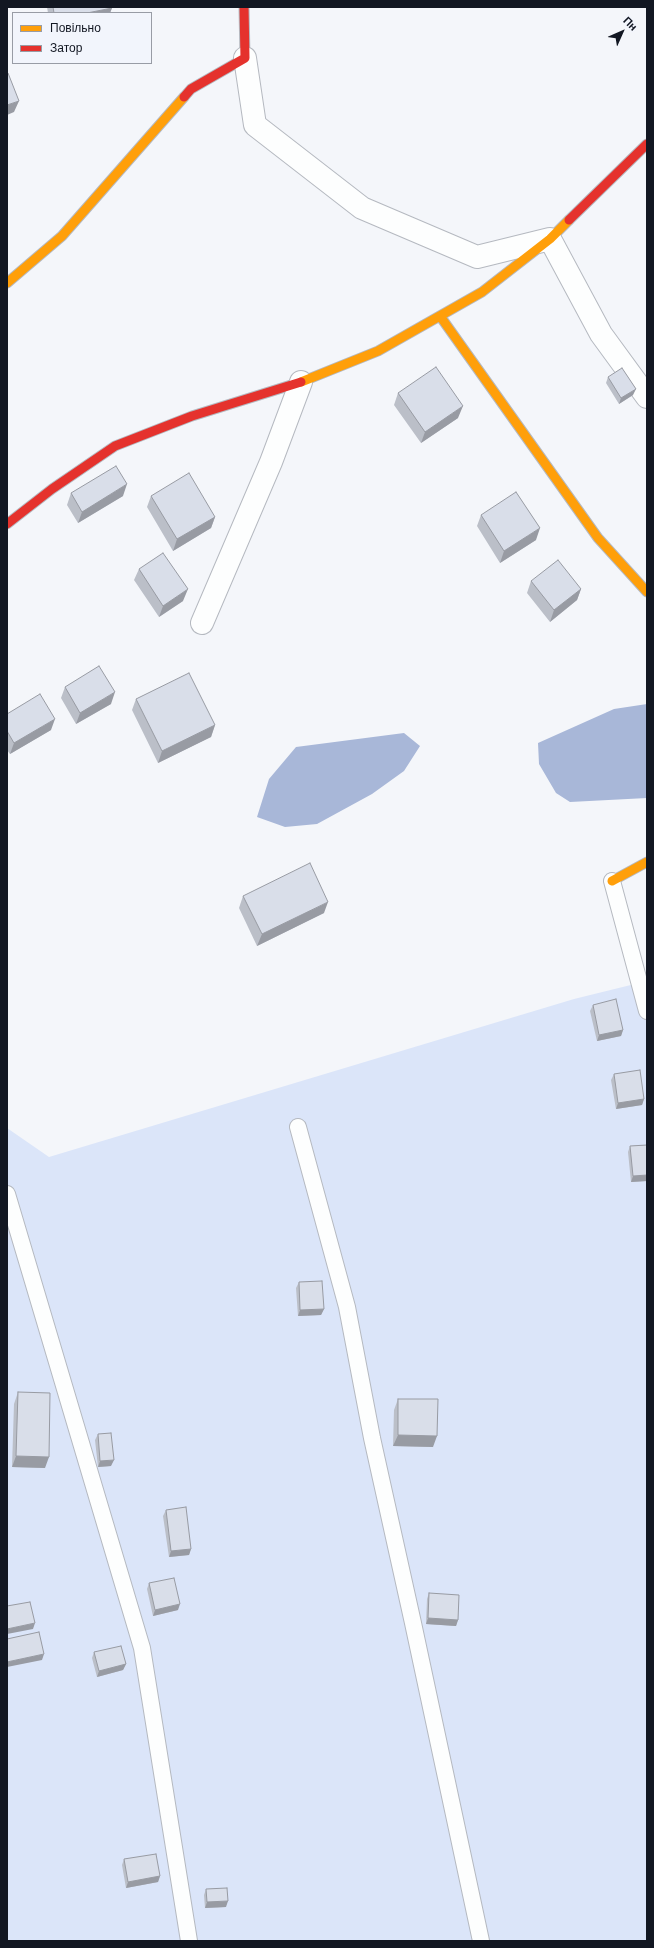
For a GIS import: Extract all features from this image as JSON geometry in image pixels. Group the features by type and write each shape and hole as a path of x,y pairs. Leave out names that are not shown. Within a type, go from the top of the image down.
{"street":[{"path":"244,7 245,58 254,125 362,208 477,257 550,239"},
{"path":"7,283 62,236 191,89 245,58"},
{"path":"7,524 52,488 115,446 192,416 301,382 378,351 482,292 550,239 647,144"},
{"path":"550,239 602,334 647,396"},
{"path":"440,316 598,538 647,592"},
{"path":"202,623 271,462 301,382"},
{"path":"612,881 647,862"}],"lane":[{"path":"612,881 647,1011"},
{"path":"298,1128 347,1307 372,1438 422,1661 481,1941"},
{"path":"7,1194 142,1648 189,1941"}],"shaded area":[{"path":"647,981 647,1941 7,1941 7,1128 49,1157 574,999"}],"water":[{"path":"647,704 647,798 570,802 556,793 539,764 538,743 614,709"},
{"path":"404,733 420,746 404,771 372,794 317,824 285,827 257,817 269,779 296,747"}],"building":[{"path":"53,7 112,7 92,12 54,12"},
{"path":"7,73 19,101 7,105"},
{"path":"436,367 463,406 425,432 398,393"},
{"path":"622,368 636,389 621,398 608,377"},
{"path":"116,466 127,484 82,512 71,493"},
{"path":"189,473 215,517 177,539 151,496"},
{"path":"516,492 540,528 504,551 481,515"},
{"path":"163,553 188,589 163,606 139,569"},
{"path":"558,560 581,589 554,610 531,581"},
{"path":"99,666 115,692 80,713 65,687"},
{"path":"189,673 215,725 162,751 136,699"},
{"path":"40,694 55,719 14,743 7,731 7,714"},
{"path":"310,863 328,902 262,934 243,896"},
{"path":"616,999 623,1030 599,1035 593,1005"},
{"path":"640,1070 644,1099 618,1103 614,1074"},
{"path":"647,1145 647,1175 633,1176 630,1146"},
{"path":"322,1281 324,1309 300,1310 299,1282"},
{"path":"18,1392 50,1393 49,1457 16,1456"},
{"path":"398,1399 438,1399 437,1436 398,1435"},
{"path":"111,1433 114,1460 100,1461 98,1434"},
{"path":"186,1507 191,1549 171,1551 166,1510"},
{"path":"174,1578 180,1604 155,1610 149,1583"},
{"path":"429,1593 459,1595 458,1620 428,1618"},
{"path":"30,1602 35,1623 7,1629 7,1606"},
{"path":"39,1632 44,1654 7,1662 7,1639"},
{"path":"121,1646 126,1664 99,1671 94,1652"},
{"path":"156,1854 160,1876 128,1882 124,1859"},
{"path":"227,1888 228,1901 207,1902 206,1889"}],"traffic: slow":[{"path":"7,283 62,236 184,97"},
{"path":"301,382 378,351 482,292 550,239 569,220"},
{"path":"440,316 598,538 647,592"},
{"path":"612,881 647,862"}],"traffic: jam":[{"path":"184,97 191,89 245,58 244,7"},
{"path":"569,220 647,144"},
{"path":"7,524 52,489 115,446 192,416 301,382"}]}
